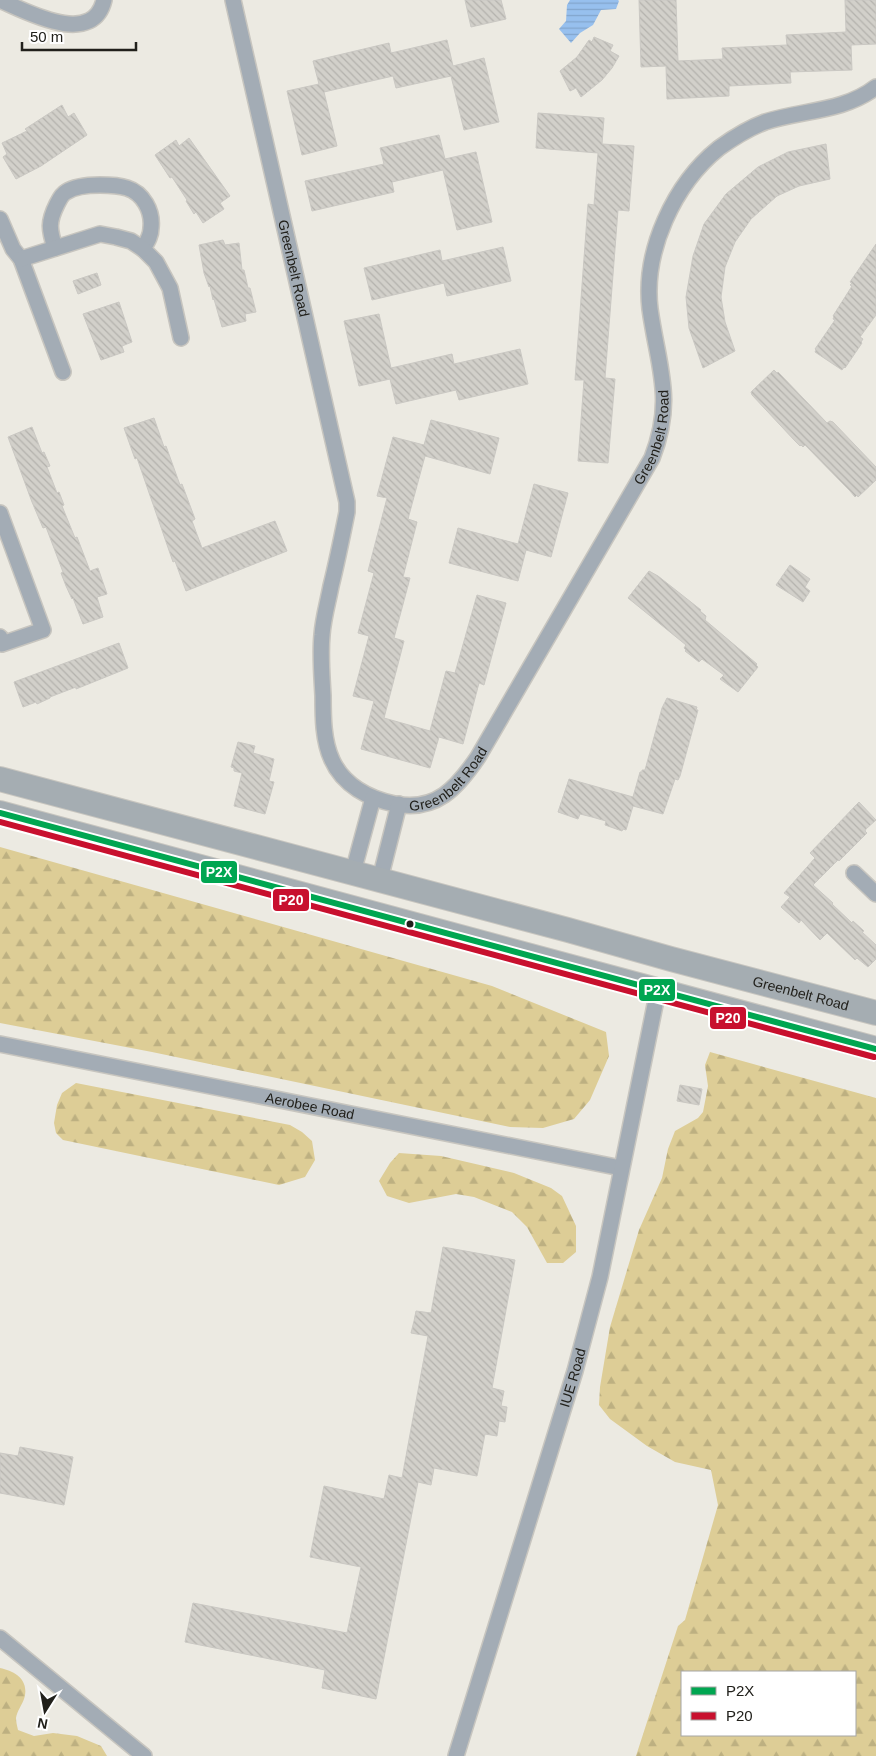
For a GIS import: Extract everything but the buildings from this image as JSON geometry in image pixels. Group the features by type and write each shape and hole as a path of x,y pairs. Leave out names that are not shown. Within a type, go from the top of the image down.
{"main road":[{"name":"Greenbelt Road","path":"0,779 354,872 876,1013"},
{"path":"0,813 876,1049"}],"street":[{"path":"2,2 56,23 78,25 95,16 104,0"},
{"name":"Greenbelt Road","path":"233,0 347,502 347,512 322,635 323,707 326,735 332,760 347,781 358,790 373,798 399,804 413,805 441,798 464,779 652,458 661,433 664,413 664,380 650,309 650,277 658,241 674,202 700,166 717,150 745,131 764,122 841,105 858,99 876,87"},
{"path":"56,248 50,232 50,222 58,201 65,192 74,188 96,185 128,188 145,201 152,226 150,237 144,249"},
{"path":"0,219 13,249 21,259 63,372"},
{"path":"21,259 100,234 116,236 131,242 144,249 156,262 170,288 181,338"},
{"path":"0,513 43,630 2,644 0,637"},
{"path":"354,872 373,798"},
{"path":"380,879 399,804"},
{"path":"854,873 876,894"},
{"name":"IUE Road","path":"456,1756 575,1371 600,1278 658,990"},
{"name":"Aerobee Road","path":"0,1044 621,1168"},
{"path":"0,1638 144,1756"}],"green space":[{"path":"0,847 492,986 606,1032 609,1056 590,1100 574,1119 543,1128 510,1127 152,1052 0,1023"},
{"path":"710,1052 876,1098 876,1756 636,1756 678,1626 685,1620 718,1505 711,1470 675,1462 647,1446 610,1419 599,1405 600,1387 610,1327 639,1230 662,1178 668,1149 675,1131 698,1118 703,1112 708,1086 705,1065"},
{"path":"76,1083 290,1125 312,1141 315,1160 305,1177 279,1185 63,1140 56,1133 54,1123 57,1105 62,1093"},
{"path":"399,1153 441,1156 514,1173 551,1188 562,1196 576,1226 576,1252 563,1263 547,1263 527,1227 512,1212 474,1197 456,1194 409,1203 387,1196 379,1181 390,1163"},
{"path":"0,1668 16,1674 25,1687 24,1699 16,1718 18,1730 34,1736 53,1733 77,1736 101,1746 107,1756 0,1756"}],"water":[{"path":"570,0 619,1 616,9 601,10 593,25 580,33 571,43 559,29 566,21 567,5"}],"transit line":[{"name":"P2X","path":"0,813 876,1049"},
{"name":"P20","path":"0,822 874,1057"}]}
